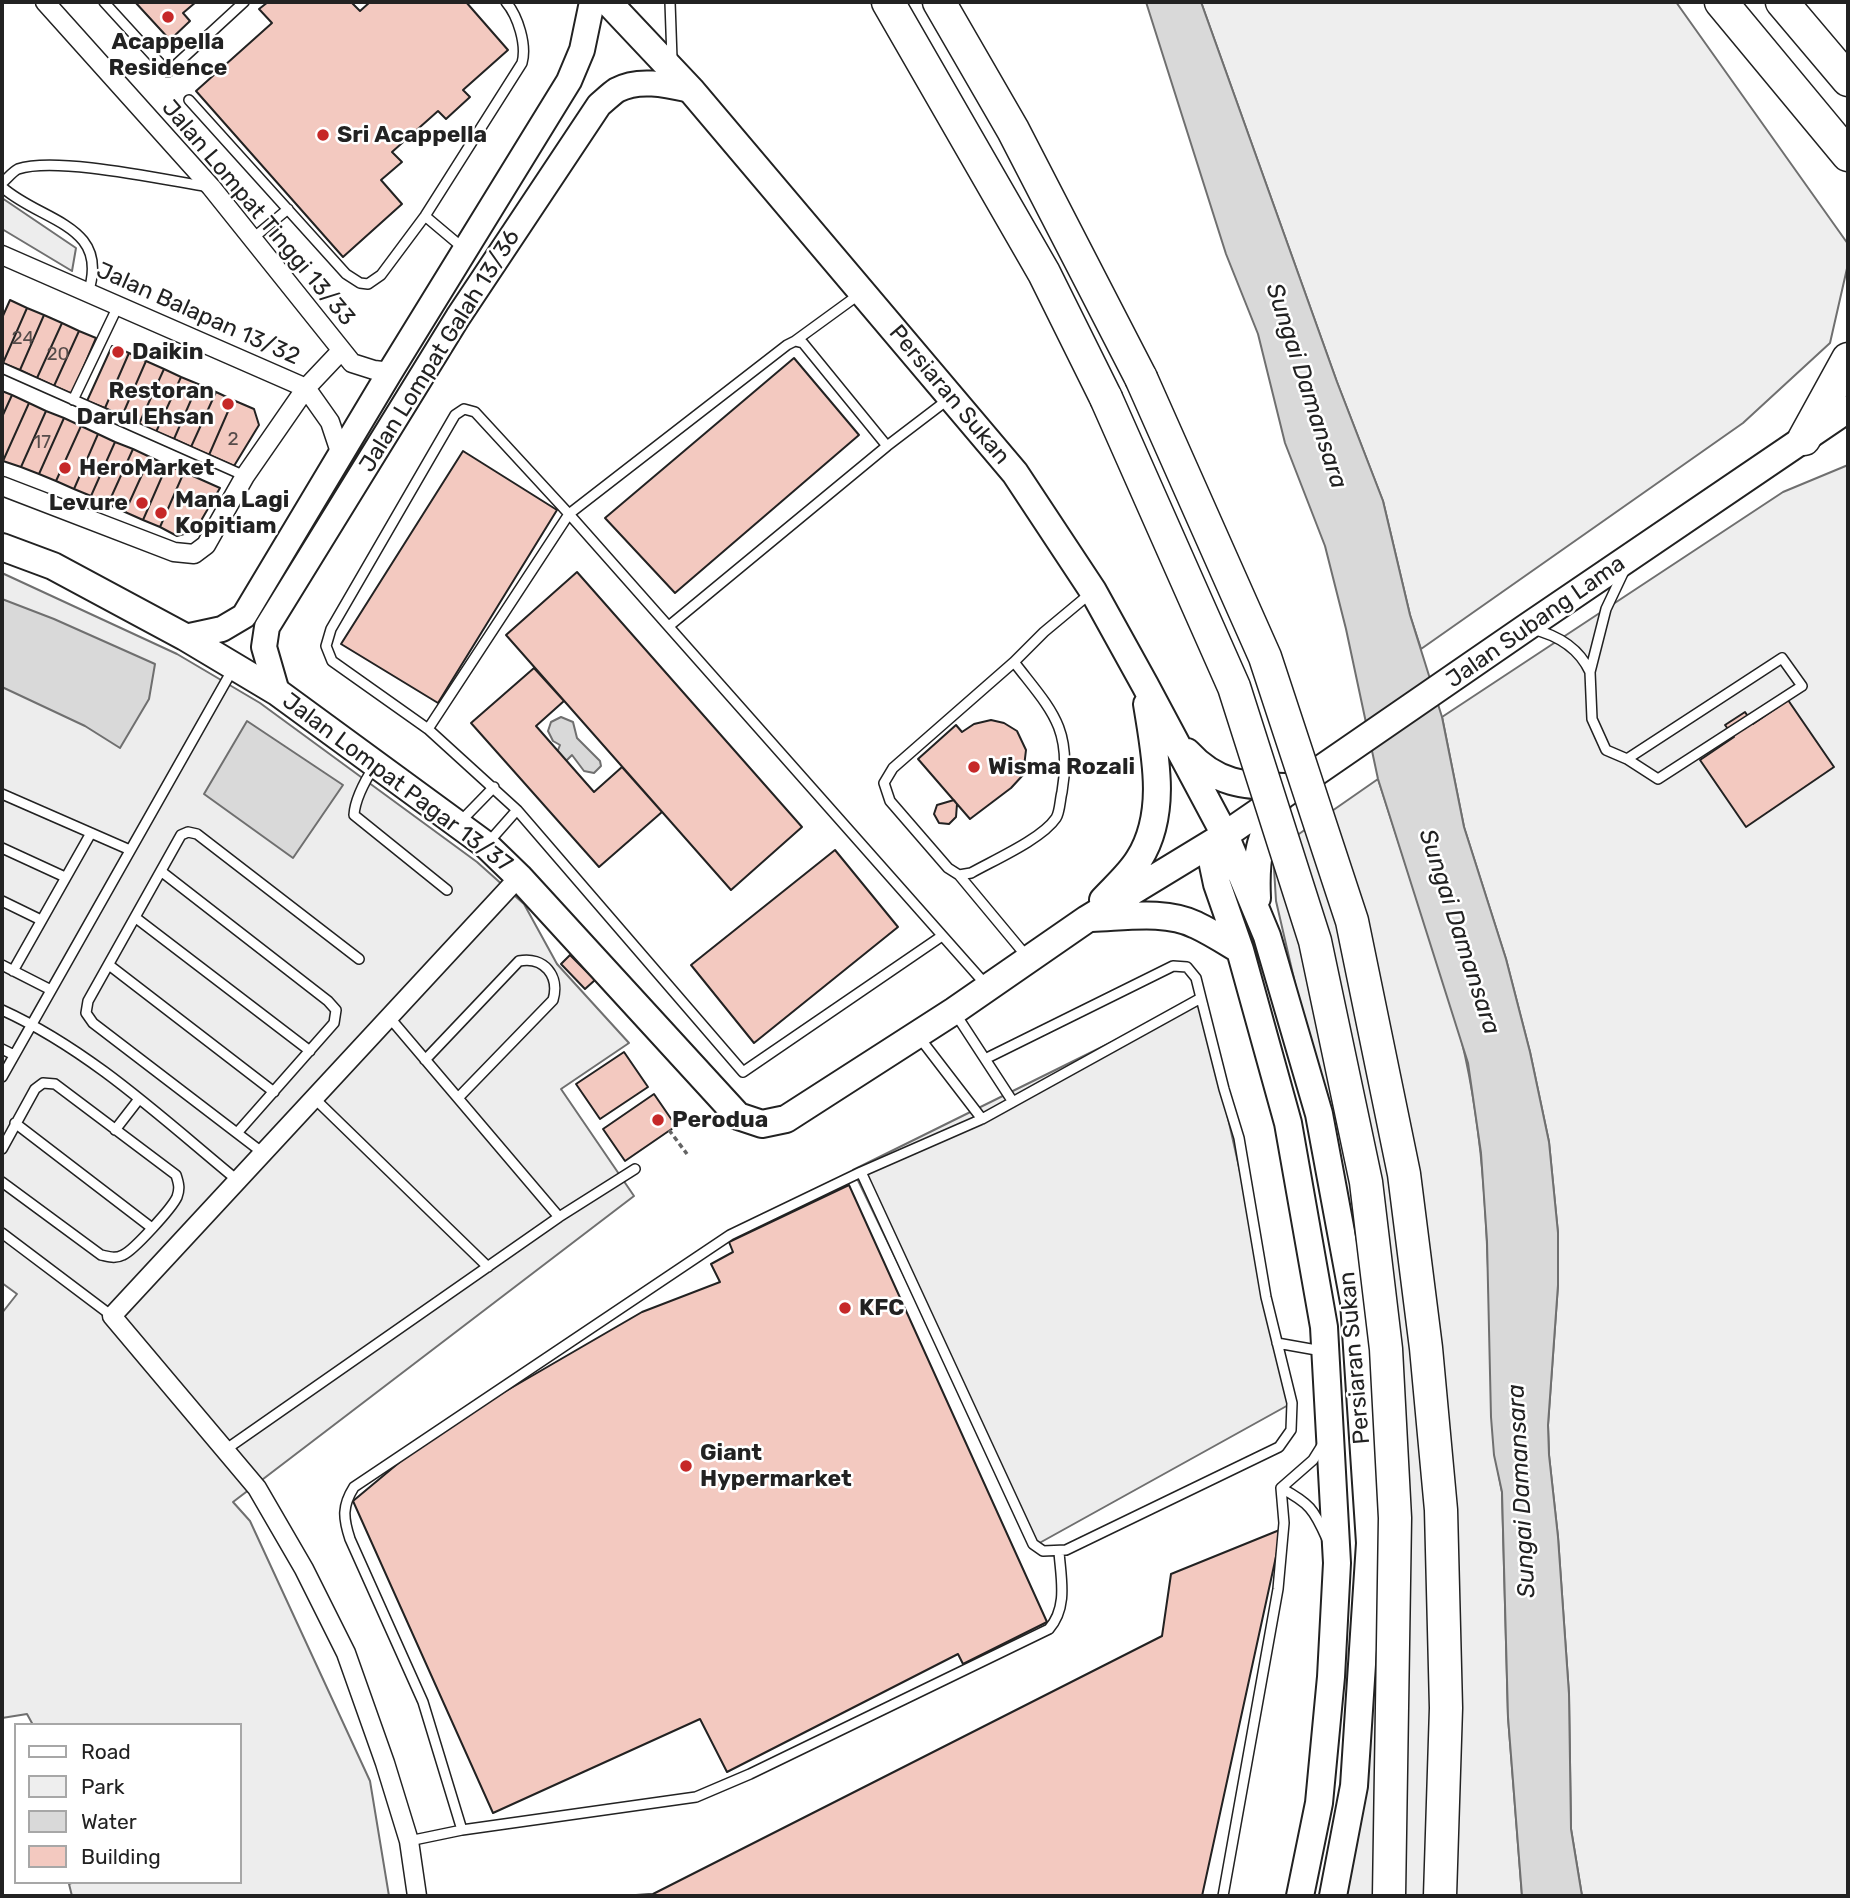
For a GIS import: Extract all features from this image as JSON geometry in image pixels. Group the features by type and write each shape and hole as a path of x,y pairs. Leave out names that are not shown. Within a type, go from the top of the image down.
{"highway":[{"path":"888,2 1044,273 1106,398 1234,687 1315,941 1366,1182 1386,1349 1395,1518 1389,1896"},
{"path":"939,2 1013,130 1142,379 1265,657 1352,922 1404,1174 1426,1348 1441,1510 1446,1708 1440,1896"},
{"path":"965,2 1013,130"},
{"path":"1721,2 1840,144 1848,177"},
{"path":"1782,2 1848,80"},
{"path":"1804,439 1848,359"}],"main road":[{"name":"Persiaran Sukan","path":"608,2 691,90 1015,473 1093,591 1145,685 1225,835 1267,936 1319,1114 1355,1315 1370,1543 1354,1786 1333,1896"},
{"name":"Jalan Subang Lama","path":"1087,919 1225,835 1848,409"},
{"path":"1804,439 1848,433"},
{"name":"Jalan Lompat Pagar 13/37","path":"2,547 53,566 185,637 277,692 486,845 519,877 738,1116 762,1124 786,1119 918,1035"},
{"path":"918,1035 1087,919 1140,858 1155,819 1157,772 1145,685"},
{"path":"1170,732 1195,760 1217,777 1249,787 1287,792 1263,833 1256,865 1258,914"},
{"name":"Persiaran Sukan","path":"1225,835 1213,865 1240,950 1288,1123 1324,1327 1337,1563 1320,1803 1300,1896"},
{"path":"1087,919 1140,916 1194,923 1240,950"}],"street":[{"name":"Jalan Lompat Tinggi 13/33","path":"45,2 211,187 352,363 390,372"},
{"name":"Jalan Lompat Galah 13/36","path":"185,637 222,629 244,616 569,80 582,50 592,2"},
{"name":"Jalan Lompat Galah 13/36","path":"277,692 264,647 267,627 458,317 599,105 618,89 637,84 660,84 691,90"},
{"path":"458,317 466,267 465,249"},
{"name":"Jalan Balapan 13/32","path":"2,255 306,388 330,422 341,455"},
{"path":"2,486 174,552 194,554 206,545 245,475 306,388 341,351"},
{"path":"417,1896 409,1842 385,1763 346,1653 304,1569 257,1488 111,1316 519,877"}],"lane":[{"path":"104,2 168,72 244,2"},
{"path":"189,100 346,274 360,283 368,284 381,275 425,216 522,63 524,55 518,25 506,2"},
{"path":"670,2 673,71"},
{"path":"88,293 93,277 93,264 87,243 74,231 2,185 16,170 43,164 211,187"},
{"path":"252,239 288,209"},
{"path":"425,216 465,249"},
{"path":"428,729 569,514 862,292"},
{"path":"73,400 118,306"},
{"path":"795,341 803,343 887,446"},
{"path":"2,368 245,475"},
{"path":"669,626 887,446 952,397"},
{"path":"943,936 743,1072 517,810 428,729 332,661 326,646 331,629 455,415 464,409 475,412 569,514 989,987"},
{"path":"1628,760 1782,658 1802,686 1658,779 1606,750 1592,719 1590,672 1606,609 1631,556"},
{"path":"1029,959 959,875 948,868 890,801 884,783 893,768 1093,591"},
{"path":"1524,629 1550,635 1568,645 1584,658 1590,672"},
{"path":"959,875 971,873 1032,839 1057,817 1063,782 1063,736 1055,715 1014,662"},
{"path":"2,1077 234,667"},
{"path":"376,764 367,778 354,815 447,890"},
{"path":"458,824 494,787"},
{"path":"2,794 130,850"},
{"path":"486,845 517,810"},
{"path":"263,1153 93,1023 86,1013 88,1001 181,835 188,832 197,834 359,959"},
{"path":"13,971 90,833"},
{"path":"2,848 65,877"},
{"path":"162,872 336,1010 334,1023 237,1133"},
{"path":"2,901 41,920"},
{"path":"136,918 310,1051"},
{"path":"425,1060 519,961 530,958 544,965 556,991 553,1000 458,1098"},
{"path":"2,965 51,990"},
{"path":"109,965 274,1092"},
{"path":"861,1172 1032,1544 1043,1551 1059,1552 1279,1447 1291,1430 1292,1403 1266,1297 1239,1138 1196,978 1187,967 1173,966 985,1059"},
{"path":"461,1830 423,1702 344,1521 344,1510 354,1487 730,1235 861,1172 982,1119 1201,998"},
{"path":"2,1010 32,1024 85,1057 237,1180"},
{"path":"954,1011 1013,1102"},
{"path":"389,1017 559,1217"},
{"path":"918,1035 982,1119"},
{"path":"2,1049 14,1055"},
{"path":"2,1149 35,1088 43,1083 55,1084 176,1175 180,1186 176,1198 152,1227 125,1254 113,1258 102,1255 2,1182"},
{"path":"314,1098 488,1267"},
{"path":"115,1130 139,1100"},
{"path":"15,1123 152,1227"},
{"path":"225,1450 559,1217 635,1169"},
{"path":"2,1233 111,1316"},
{"path":"1277,1343 1324,1351"},
{"path":"1281,1488 1312,1461 1323,1446 1329,1425"},
{"path":"1281,1488 1305,1500 1317,1517 1337,1563"},
{"path":"1223,1896 1278,1590 1284,1523 1281,1488"},
{"path":"409,1842 461,1830 696,1797 750,1774 1049,1629 1056,1621 1063,1596 1059,1552"}],"path":[{"path":"669,1130 687,1154"}],"green space":[{"path":"1201,2 1676,2 1848,244 1848,264 1830,343 1743,423 1421,649 1410,615 1383,501 1337,382"},
{"path":"1848,465 1848,1896 1582,1896 1571,1829 1569,1694 1558,1537 1549,1455 1548,1425 1558,1285 1558,1233 1549,1142 1506,959 1464,827 1442,717 1783,492"},
{"path":"1378,779 1457,1023 1479,1135 1487,1250 1493,1430 1502,1492 1508,1717 1522,1896 1345,1896 1362,1548 1326,1117 1276,901 1273,852"}],"shaded area":[{"path":"2,198 76,248 72,271 2,229"},
{"path":"2,573 177,654 260,703 477,862 524,904 557,964 629,1043 561,1089 634,1196 233,1502 250,1521 370,1781 389,1896 72,1896 69,1884 242,1884 242,1723 32,1723 27,1714 2,1718 2,1313 17,1294 2,1283"},
{"path":"1201,998 1292,1403 1034,1546 853,1170"}],"water":[{"name":"Sungai Damansara","path":"1146,2 1201,2 1337,382 1383,501 1410,615 1442,717 1464,827 1506,959 1530,1052 1549,1142 1558,1233 1558,1285 1548,1425 1549,1455 1558,1537 1569,1694 1571,1829 1582,1896 1522,1896 1508,1717 1502,1492 1494,1455 1491,1417 1487,1241 1481,1153 1468,1063 1378,779 1325,546 1285,443 1258,334 1226,254"},
{"path":"2,599 155,664 149,699 120,748 85,726 2,687"},
{"path":"561,717 573,722 577,738 600,761 601,766 594,773 584,771 572,755 566,761 556,755 560,745 553,741 548,731 551,722"},
{"path":"247,721 343,785 293,858 204,794"}],"building":[{"name":"Acappella Residence","path":"135,2 196,2 183,13 190,21 170,40"},
{"name":"Sri Acappella","path":"268,2 351,2 360,11 370,2 466,2 508,50 463,90 470,97 446,119 438,111 392,152 402,162 381,180 402,204 343,257 196,91 272,23 259,9"},
{"path":"10,300 27,308 3,363 2,318"},
{"path":"27,308 44,315 20,370 3,363"},
{"path":"44,315 62,323 37,378 20,370"},
{"path":"62,323 79,331 54,386 37,378"},
{"path":"79,331 96,338 72,394 54,386"},
{"path":"112,346 129,353 105,408 87,401"},
{"path":"129,353 146,361 122,416 105,408"},
{"path":"794,358 859,435 675,593 605,518"},
{"path":"146,361 164,369 139,424 122,416"},
{"path":"164,369 181,377 156,432 139,424"},
{"path":"181,377 198,384 174,439 156,432"},
{"path":"198,384 216,392 191,447 174,439"},
{"path":"2,391 12,395 2,417"},
{"path":"216,392 233,400 209,455 191,447"},
{"path":"12,395 29,403 3,461 2,417"},
{"path":"233,400 254,409 259,425 234,466 209,455"},
{"path":"29,403 46,411 21,467 3,461"},
{"path":"46,411 64,418 39,474 21,467"},
{"path":"64,418 81,426 56,481 39,474"},
{"path":"81,426 98,434 74,489 56,481"},
{"path":"98,434 115,442 91,496 74,489"},
{"path":"115,442 133,449 108,504 91,496"},
{"path":"133,449 150,457 125,512 108,504"},
{"path":"463,451 557,510 438,703 341,644"},
{"path":"150,457 167,465 143,520 125,512"},
{"path":"167,465 184,472 160,527 143,520"},
{"path":"184,472 220,488 195,531 177,536 160,527"},
{"path":"577,572 802,827 731,890 506,635"},
{"path":"534,668 564,701 536,726 594,792 622,767 662,812 599,867 471,723"},
{"path":"1788,700 1834,767 1746,827 1700,760 1734,737 1725,725 1745,712 1753,724"},
{"name":"Wisma Rozali","path":"991,720 1004,723 1017,731 1026,750 1023,775 1011,788 970,819 918,759 956,725 962,732 974,724"},
{"path":"954,800 957,804 956,817 949,824 939,823 934,814 937,805"},
{"path":"835,850 898,927 754,1043 691,965"},
{"path":"570,955 595,980 585,989 561,964"},
{"path":"624,1052 648,1087 600,1119 576,1084"},
{"path":"654,1094 676,1126 625,1161 603,1129"},
{"name":"Giant Hypermarket","path":"849,1185 1047,1622 963,1664 958,1654 727,1772 700,1719 493,1813 353,1501 437,1431 642,1312 720,1282 711,1264 733,1252 729,1242"},
{"path":"1282,1529 1202,1896 619,1896 653,1894 1162,1636 1171,1574"}],"place":[{"name":"Acappella Residence","path":"168,17"},
{"name":"Sri Acappella","path":"323,135"},
{"name":"Daikin","path":"118,352"},
{"name":"Restoran Darul Ehsan","path":"228,404"},
{"name":"HeroMarket","path":"65,468"},
{"name":"Levure","path":"142,503"},
{"name":"Mana Lagi Kopitiam","path":"161,513"},
{"name":"Wisma Rozali","path":"974,767"},
{"name":"Perodua","path":"658,1120"},
{"name":"KFC","path":"845,1308"},
{"name":"Giant Hypermarket","path":"686,1466"}]}
